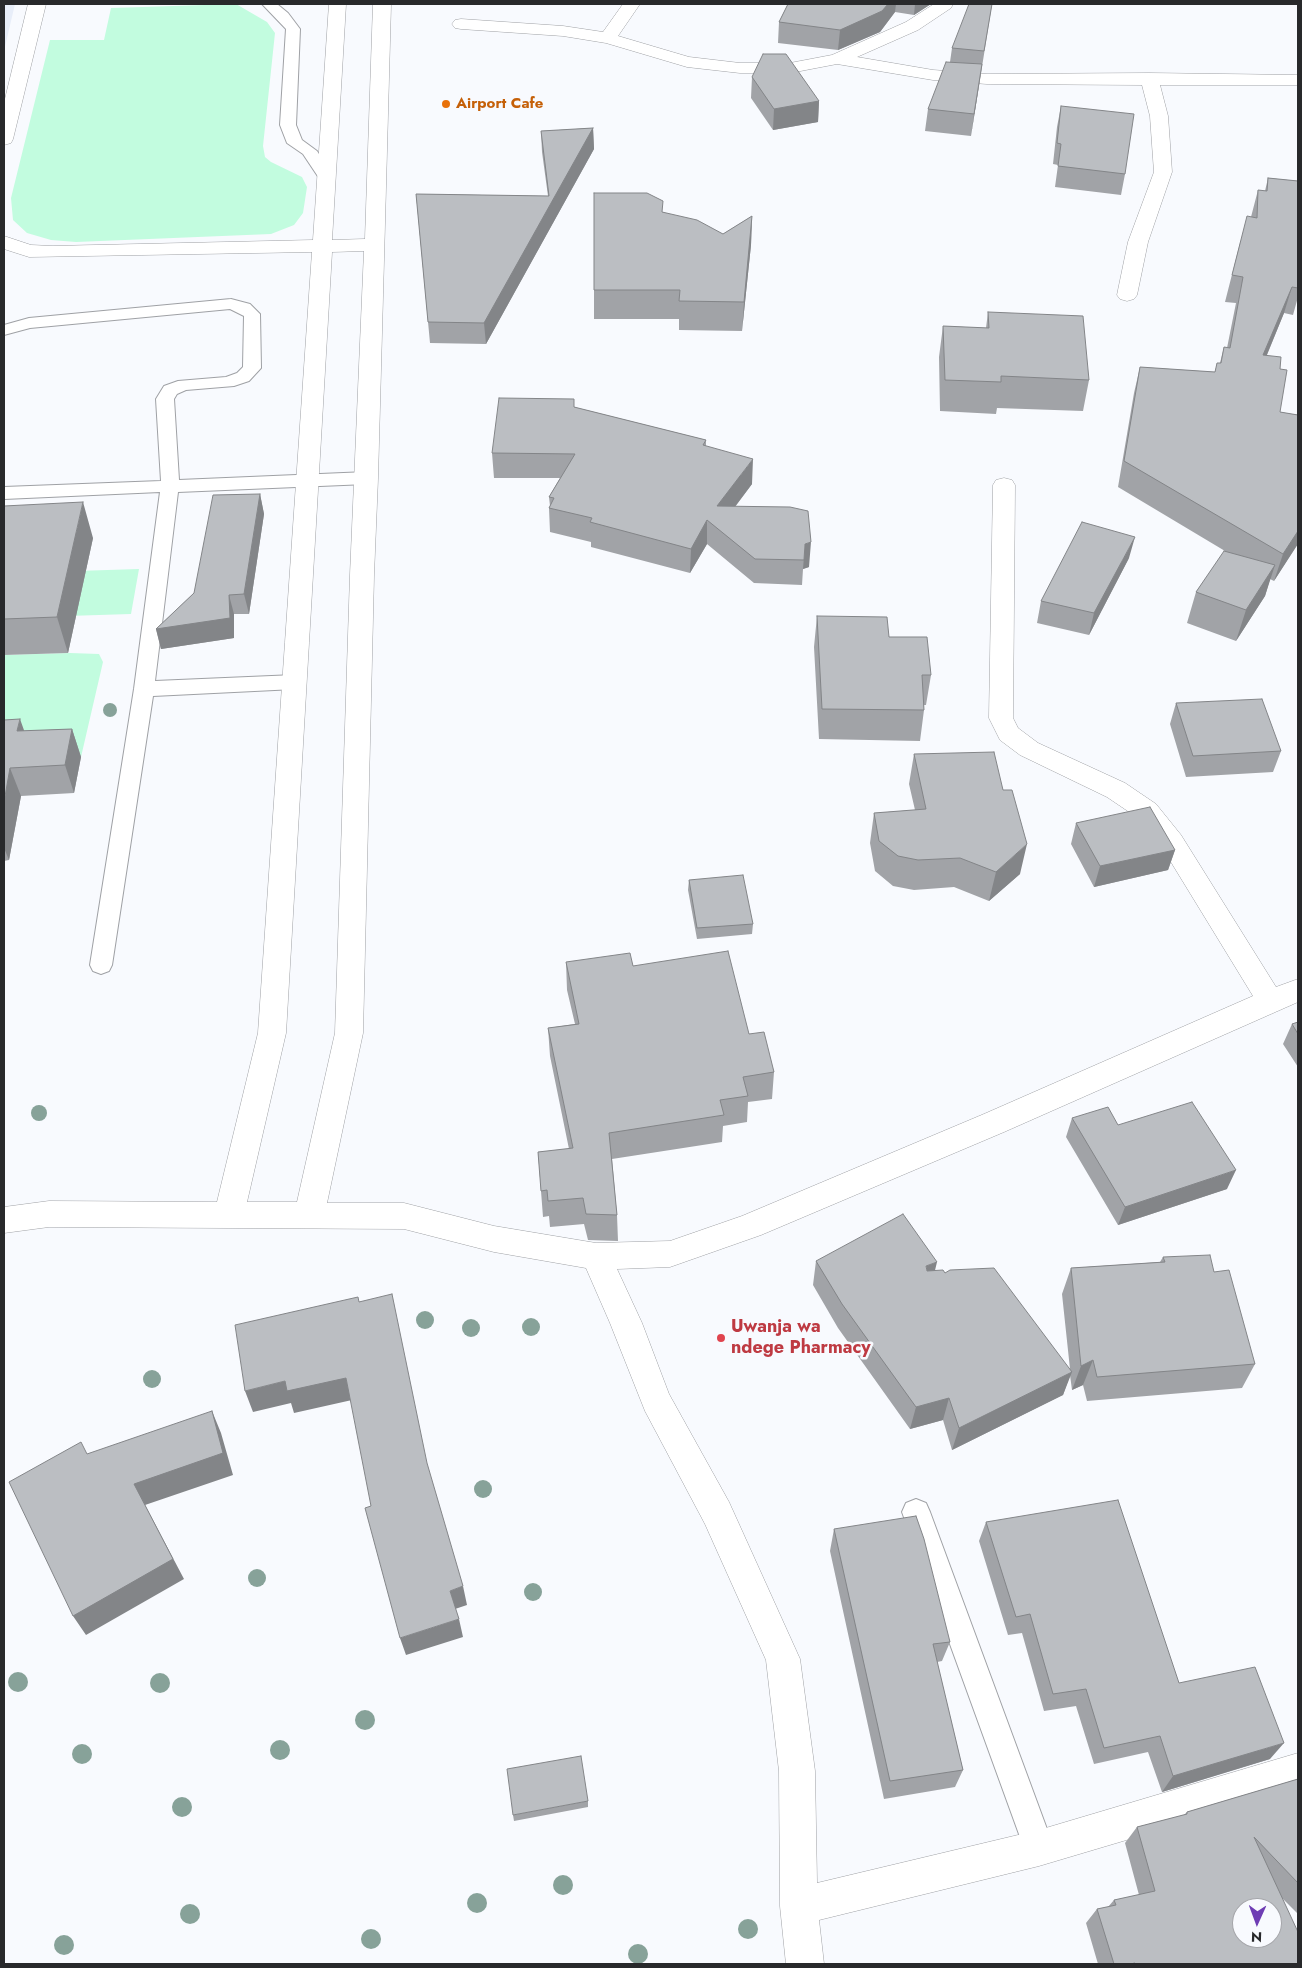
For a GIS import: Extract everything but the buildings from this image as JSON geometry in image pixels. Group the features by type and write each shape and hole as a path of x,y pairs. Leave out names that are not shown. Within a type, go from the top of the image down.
{"street":[{"path":"4,138 37,4"},
{"path":"229,1215 272,1033 337,4"},
{"path":"309,1216 349,1034 362,575 367,478 382,4"},
{"path":"608,38 631,4"},
{"path":"461,24 563,30 608,38 687,62 740,68 790,68 837,59 912,26 945,4"},
{"path":"837,59 933,75 987,79 1149,78 1298,80"},
{"path":"1127,295 1138,242 1163,172 1159,116 1149,78"},
{"path":"4,242 29,251 52,252 374,245"},
{"path":"1004,485 1001,718 1009,734 1029,749 1116,790 1147,811 1172,842 1270,1000"},
{"path":"4,1220 49,1214 404,1216 494,1239 596,1256 670,1254 750,1226 994,1123 1270,1000 1298,990"},
{"path":"596,1256 626,1322 656,1401 716,1514 783,1659 797,1771 799,1906 805,1964"},
{"path":"799,1906 1039,1848 1298,1771"}],"lane":[{"path":"269,4 284,16 293,29 288,125 295,143 309,151 326,178"},
{"path":"4,330 29,322 105,317 231,304 244,308 252,314 252,368 243,377 228,382 184,386 170,390 165,399 170,486 144,688 101,965"},
{"path":"6,493 367,478"},
{"path":"144,688 295,682"},
{"path":"916,1512 1039,1848"}],"shaded area":[{"path":"4,4 15,4 4,51"}],"green space":[{"path":"236,4 267,22 275,33 263,146 265,157 271,162 302,177 307,187 303,213 294,225 271,234 76,242 51,240 27,233 13,220 11,198 50,40 104,40 111,8"},
{"path":"139,569 131,614 67,616 76,571"},
{"path":"99,654 103,662 81,757 28,759 4,748 4,655"}],"place":[{"name":"Airport Cafe","path":"446,104"},
{"name":"Uwanja wa ndege Pharmacy","path":"721,1338"}]}
